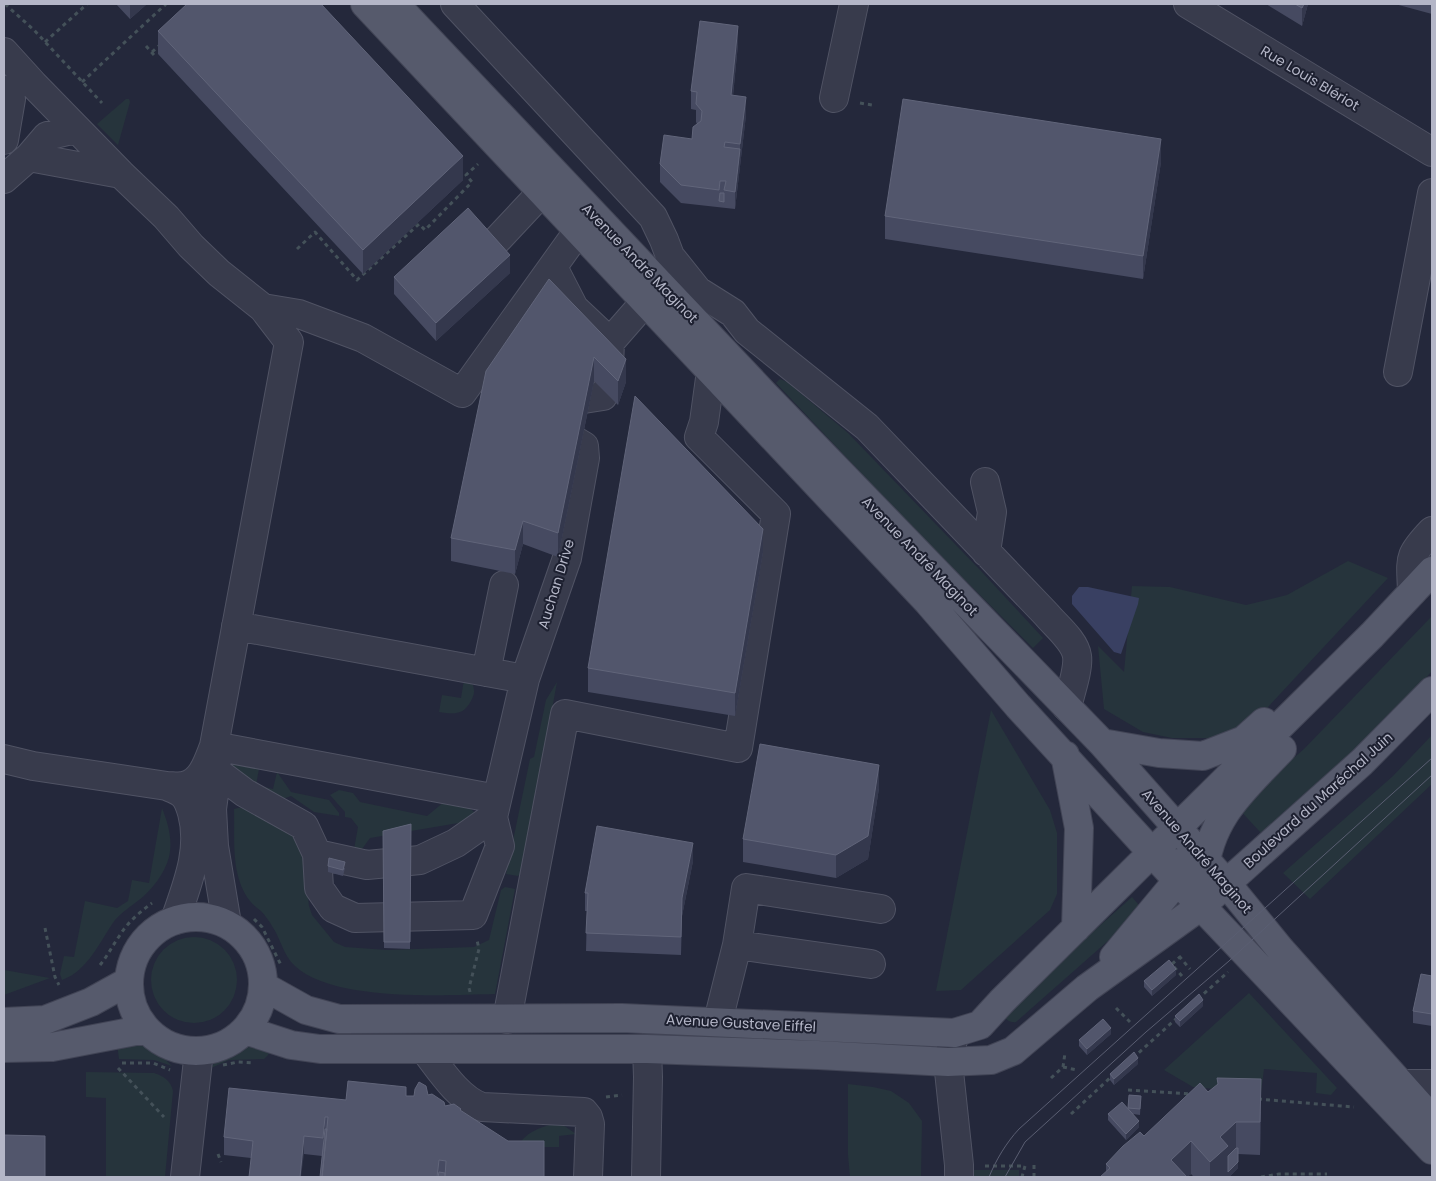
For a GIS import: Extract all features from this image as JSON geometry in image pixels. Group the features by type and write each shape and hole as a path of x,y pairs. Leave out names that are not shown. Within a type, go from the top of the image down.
{"main road":[{"name":"Avenue André Maginot","path":"365,4 579,230 666,289 711,371 928,602 1018,706 1201,906 1392,1091 1432,1119"},
{"name":"Avenue André Maginot","path":"395,4 779,409 1102,744 1227,884 1285,955 1392,1091 1432,1150"},
{"path":"1153,852 1372,635 1432,571"},
{"path":"1102,744 1159,753 1204,756 1244,740 1334,660 1372,635"},
{"path":"1201,906 1205,860 1218,824 1230,804 1346,680 1372,635"},
{"name":"Boulevard du Maréchal Juin","path":"1201,906 1362,762 1432,691"},
{"path":"1064,755 1079,828 1076,928"},
{"path":"1177,829 1178,880"},
{"name":"Avenue Gustave Eiffel","path":"263,986 306,1010 339,1019 622,1018 718,1021 954,1034 980,1025 1153,852"},
{"name":"Avenue Gustave Eiffel","path":"1087,988 1178,880"},
{"name":"Avenue Gustave Eiffel","path":"245,1030 291,1045 320,1049 647,1049 877,1057 948,1062 991,1060 1013,1051 1087,988 1201,906"},
{"path":"192,916 239,920 242,934 254,949 261,966 263,986 261,1001 255,1016 245,1030 232,1041 216,1048 199,1051 180,1049 161,1042 146,1029 136,1014 130,998 129,981 132,961 142,943 157,929 175,920 192,916"},
{"path":"4,1022 45,1020 91,1002 129,981"},
{"path":"4,1048 52,1047 146,1029"}],"street":[{"path":"454,4 653,216 670,256 666,289 608,367 566,310 553,267"},
{"path":"834,98 854,4"},
{"name":"Rue Louis Blériot","path":"1188,4 1432,152"},
{"path":"4,52 76,129 166,217 219,273 263,308 289,342 236,626 216,759 196,840 191,872 175,920"},
{"path":"4,90 11,99 4,140"},
{"path":"4,178 29,157 47,136 76,129"},
{"path":"29,157 121,174"},
{"path":"496,241 542,192"},
{"path":"1398,372 1432,193"},
{"path":"263,308 299,314 363,338 462,392 579,230"},
{"path":"666,289 698,291 733,314 747,332 867,427 1046,614 1072,644 1077,656 1074,680 1067,707"},
{"name":"Auchan Drive","path":"495,808 525,679 567,558 584,446 564,434 571,401 603,396 608,367"},
{"path":"507,1019 565,714 738,748 776,514 700,437 711,371"},
{"path":"945,510 969,499 985,482 992,512 986,552"},
{"path":"1412,592 1411,560 1416,548 1432,531"},
{"path":"486,672 504,585"},
{"path":"236,626 525,679"},
{"path":"4,759 33,766 167,786 184,786 194,782 205,768 216,759 495,808"},
{"path":"216,759 255,799 304,826 317,854 319,888 334,908 355,918 473,915 500,846 495,808"},
{"path":"167,786 182,793 203,816 239,920"},
{"path":"203,816 255,799"},
{"path":"317,854 367,865 420,860 456,843 495,808"},
{"path":"718,1021 737,945 746,888 881,909"},
{"path":"737,945 871,964"},
{"path":"954,1034 948,1062 959,1177"},
{"path":"646,1177 647,1049"},
{"path":"424,1050 459,1092 474,1104 482,1107 584,1112 590,1124 588,1177"},
{"path":"185,1177 199,1051"},
{"path":"1392,1091 1432,1084"}],"path":[{"path":"5,4 45,42 102,103"},
{"path":"45,42 86,4"},
{"path":"82,82 166,4"},
{"path":"146,46 153,53 165,40"},
{"path":"297,249 315,232 357,280 419,224 425,230 472,182 466,175 481,161"},
{"path":"99,966 113,949 125,929 155,901"},
{"path":"239,920 262,927 284,969"},
{"path":"45,928 56,982"},
{"path":"472,998 469,988 478,946"},
{"path":"1172,964 1180,956 1190,969"},
{"path":"1169,960 1182,976"},
{"path":"1193,1004 1234,967"},
{"path":"1116,1008 1130,1022"},
{"path":"1128,1062 1179,1017"},
{"path":"1051,1078 1063,1067 1065,1053"},
{"path":"218,1070 224,1064 238,1062 260,1063"},
{"path":"120,1063 153,1063 168,1070 174,1070"},
{"path":"1063,1067 1076,1070"},
{"path":"118,1068 165,1118"},
{"path":"1071,1114 1114,1075"},
{"path":"1128,1090 1194,1094"},
{"path":"1252,1098 1358,1107 1392,1091"},
{"path":"602,1097 614,1097 630,1093"},
{"path":"218,1154 221,1162"},
{"path":"1034,1164 1034,1177"},
{"path":"986,1166 1026,1166 1022,1177"},
{"path":"1261,1177 1279,1174 1327,1174"}],"shaded area":[{"path":"126,99 129,99 130,102 118,145 97,124"},
{"path":"780,379 787,382 848,433 981,571 1043,638 1033,648 910,525 776,383"},
{"path":"1348,561 1388,578 1254,722 1215,738 1172,738 1143,732 1104,709 1098,646 1124,672 1132,586 1170,587 1246,605 1287,595"},
{"path":"1432,616 1432,671 1397,711 1341,765 1261,833 1237,807 1304,749"},
{"path":"464,680 473,685 474,690 473,697 468,706 457,713 439,712 442,695 461,698"},
{"path":"557,682 522,873 518,876 506,874 530,759 534,757 546,700"},
{"path":"991,710 1050,810 1057,833 1057,894 1050,910 961,990 936,991"},
{"path":"1432,735 1432,784 1310,899 1283,873 1393,776"},
{"path":"231,763 259,769 256,785 273,789 277,772 291,792 329,800 339,813 339,816 314,812 291,796 275,802 231,772"},
{"path":"339,790 353,793 360,802 427,816 444,802 470,808 475,813 475,818 470,821 370,838 362,849 353,855 358,827 351,818 345,817 345,812 330,795"},
{"path":"251,805 302,841 309,906 312,915 334,942 345,947 387,950 474,947 489,940 501,890 505,887 515,889 495,994 420,995 362,991 336,986 313,978 295,966 288,957 270,922 250,901 239,880 234,844 234,809"},
{"path":"162,808 168,826 170,844 169,857 161,875 149,891 115,920 86,963 71,976 62,980 60,974 64,956 74,957 85,901 117,908 128,901 132,880 149,883"},
{"path":"1132,897 1143,910 1016,1022 1006,1019 1004,1016 1052,968"},
{"path":"194,937 211,940 225,949 234,963 237,980 234,997 225,1011 211,1020 194,1023 177,1020 163,1011 154,997 151,980 154,963 163,949 177,940"},
{"path":"4,970 50,978 4,995"},
{"path":"1249,993 1337,1088 1331,1095 1316,1093 1317,1073 1264,1069 1261,1093 1193,1087 1164,1070"},
{"path":"135,1042 155,1051 172,1066 154,1060 119,1059 117,1044"},
{"path":"239,1045 252,1045 270,1050 264,1059 229,1060 211,1068 222,1053"},
{"path":"86,1072 154,1073 164,1077 169,1082 173,1091 165,1177 106,1177 106,1098 86,1097"},
{"path":"848,1084 891,1091 909,1103 922,1121 921,1177 850,1177 848,1155"},
{"path":"554,1124 563,1125 576,1134 559,1136 559,1147 517,1147 533,1131"},
{"path":"973,1170 1019,1170 1019,1177 973,1177"}],"water":[{"path":"1079,587 1088,587 1139,598 1121,654 1114,652 1072,604 1072,596"}],"building":[{"path":"187,4 321,4 463,156 363,250 158,31"},
{"path":"1295,4 1304,4 1302,8"},
{"path":"700,21 738,26 731,95 746,97 740,144 725,142 724,147 740,149 735,192 724,190 726,181 720,181 719,190 681,185 660,164 664,135 692,139 693,127 701,121 702,111 696,104 697,92 691,91"},
{"path":"903,99 1161,139 1143,256 885,216"},
{"path":"720,193 724,193 724,202 719,201"},
{"path":"468,208 510,255 436,323 394,277"},
{"path":"549,279 626,359 618,381 594,357 558,533 523,521 515,550 451,538 486,371"},
{"path":"635,396 763,529 735,693 588,668"},
{"path":"760,744 879,765 868,836 836,855 743,839"},
{"path":"411,824 410,942 384,942 383,831"},
{"path":"597,826 693,843 682,898 681,937 586,933 588,893 585,893"},
{"path":"329,858 345,862 343,870 328,866"},
{"path":"1169,960 1176,969 1152,990 1144,981"},
{"path":"1421,974 1432,976 1432,1014 1413,1011"},
{"path":"1199,994 1203,1000 1180,1021 1175,1016"},
{"path":"1103,1019 1111,1028 1087,1049 1079,1040"},
{"path":"1134,1052 1138,1058 1114,1079 1110,1074"},
{"path":"1217,1078 1261,1079 1260,1122 1236,1122 1220,1137 1228,1146 1210,1162 1191,1141 1171,1160 1187,1177 1100,1177 1110,1168 1106,1164 1123,1146 1140,1132 1144,1136 1200,1083 1208,1092 1218,1084"},
{"path":"348,1081 406,1087 406,1096 414,1096 419,1082 426,1086 428,1095 432,1094 444,1102 445,1106 454,1104 460,1110 508,1141 544,1141 544,1177 445,1177 446,1161 439,1160 437,1177 322,1177 328,1117 325,1117 323,1138 304,1136 300,1177 249,1177 253,1141 224,1137 229,1088 346,1100"},
{"path":"1129,1095 1141,1096 1140,1109 1128,1108"},
{"path":"1122,1102 1139,1121 1126,1134 1108,1114"},
{"path":"325,1129 327,1129 322,1177 320,1177"},
{"path":"4,1135 45,1136 45,1177 4,1177"},
{"path":"1238,1148 1238,1162 1228,1172 1228,1156"},
{"path":"439,1172 445,1173 445,1177 438,1177"}],"tram line":[{"path":"989,1177 1002,1152 1019,1129 1432,758"},
{"path":"1005,1177 1025,1142 1146,1032 1229,961 1432,775"}]}
